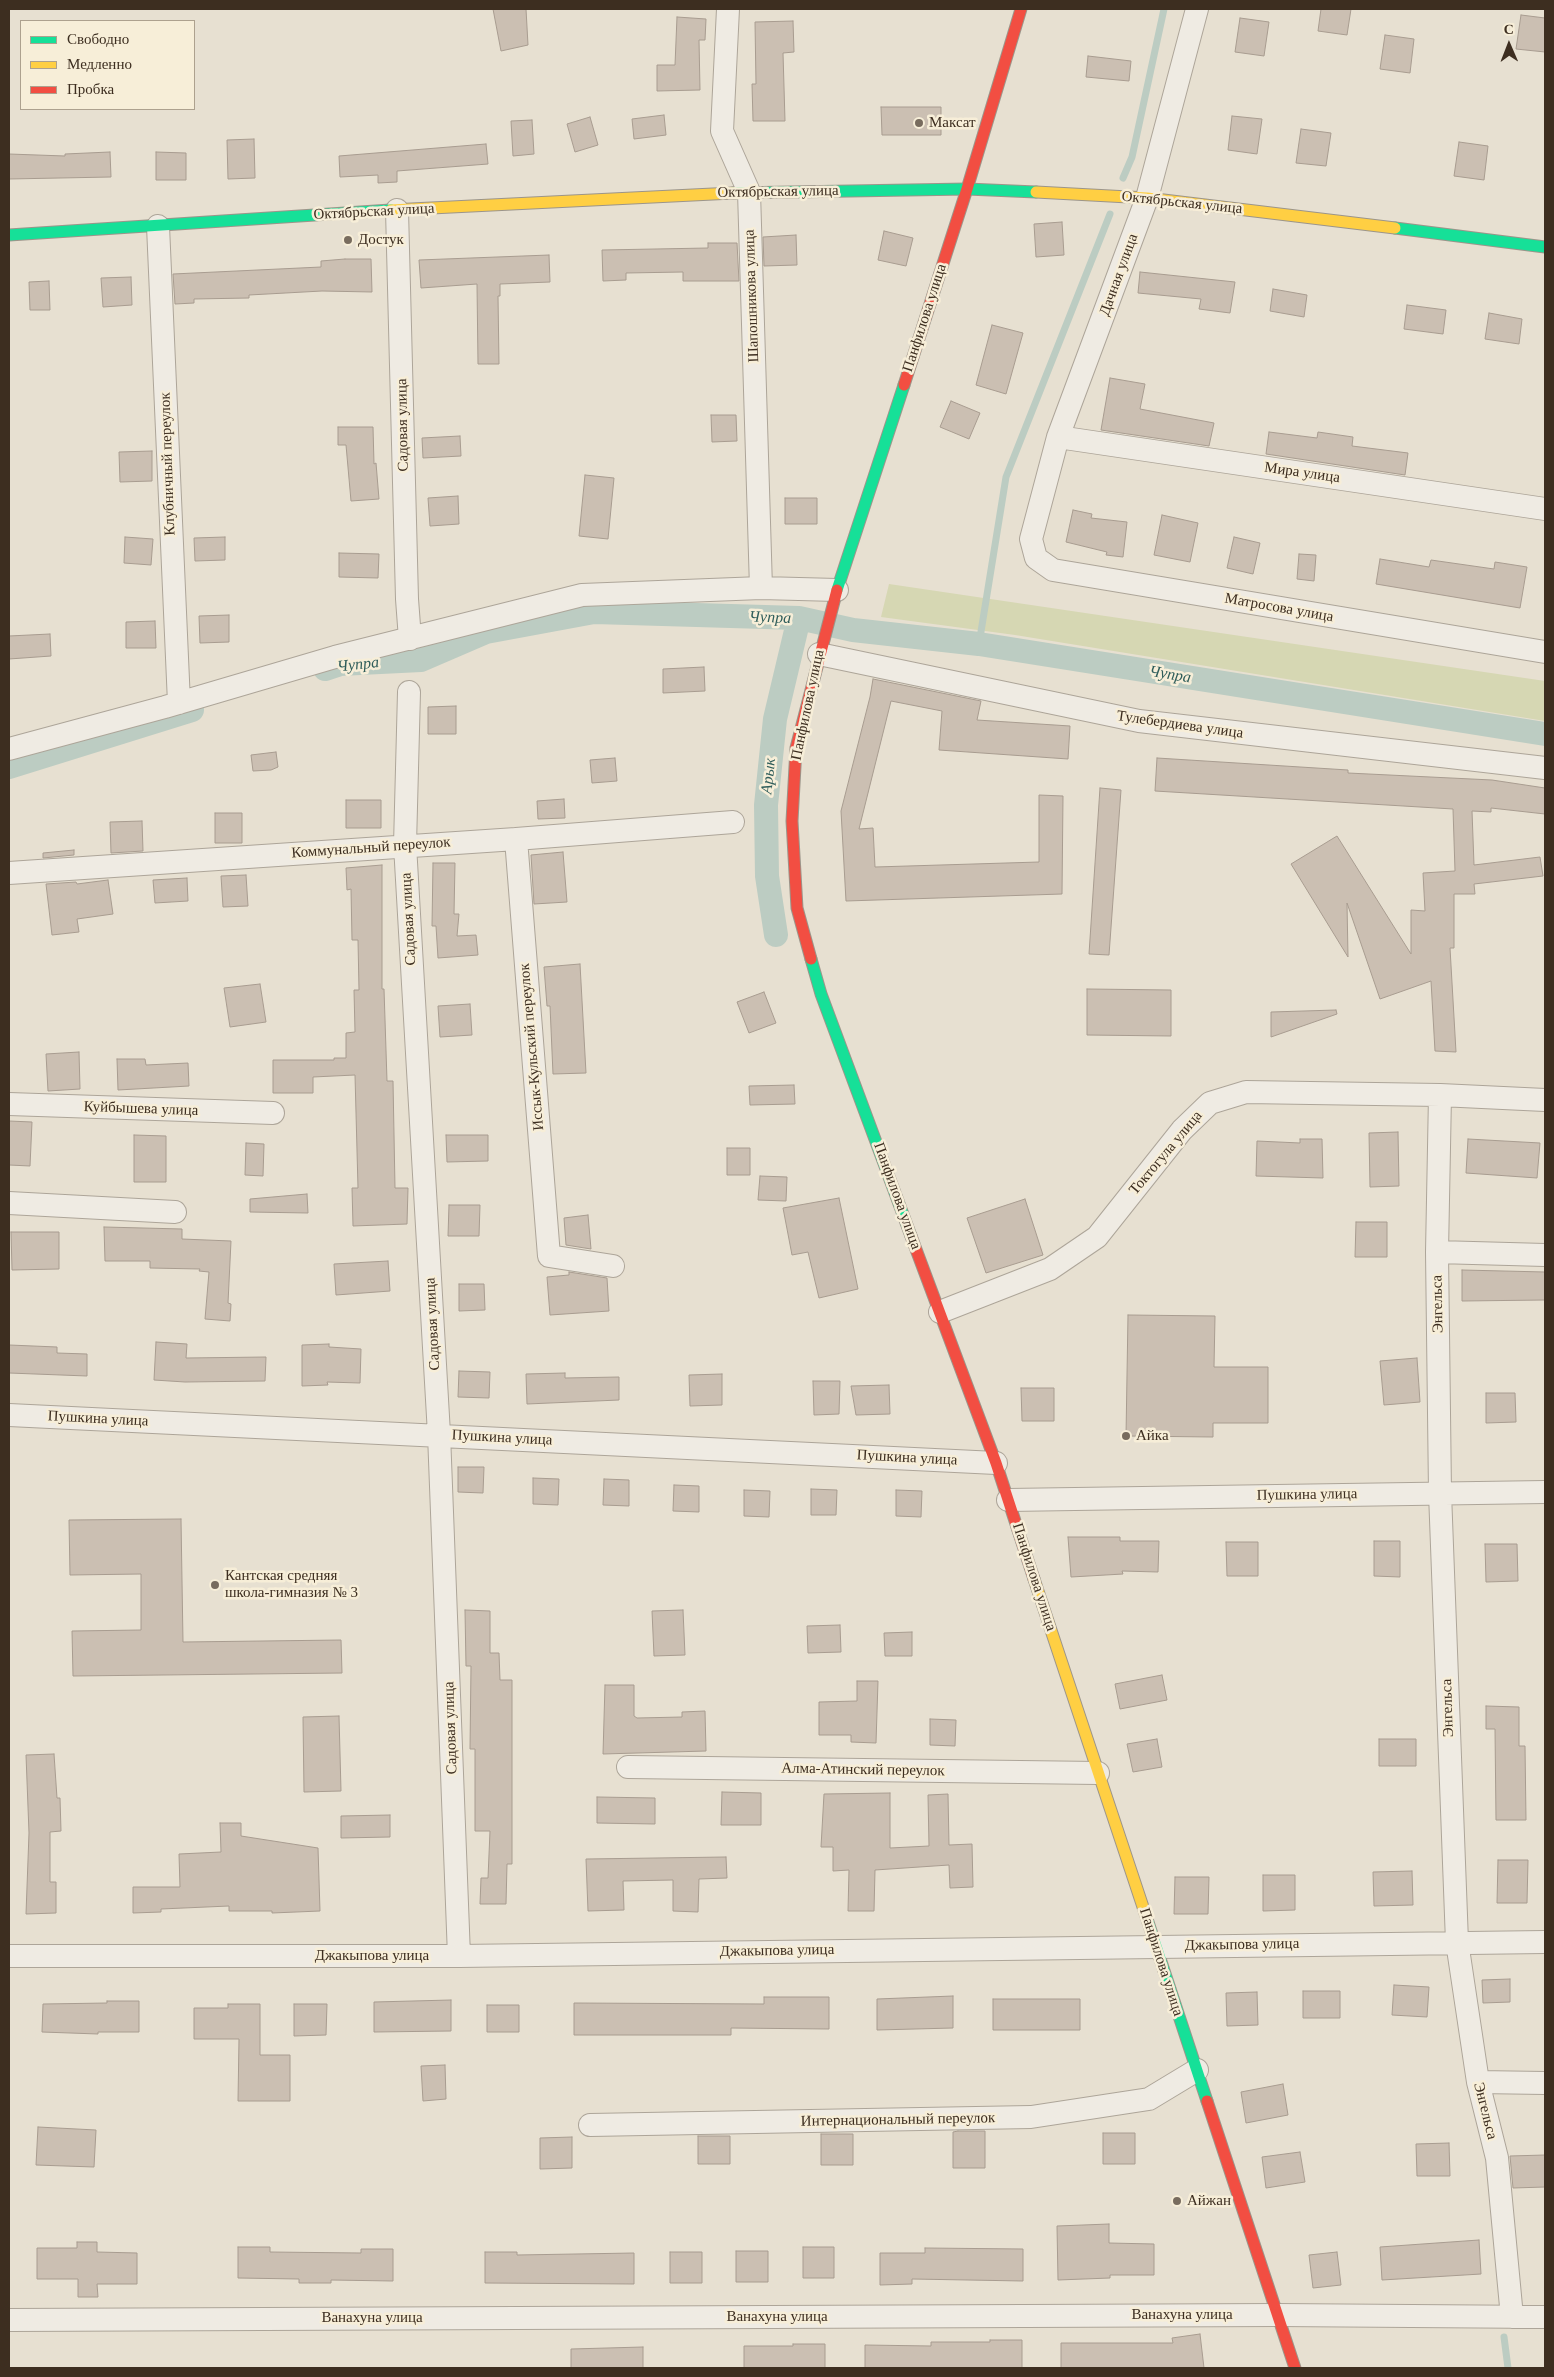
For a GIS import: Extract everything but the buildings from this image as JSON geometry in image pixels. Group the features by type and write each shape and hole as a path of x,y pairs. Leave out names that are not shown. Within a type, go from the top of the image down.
{"street":[{"name":"Шапошникова улица","path":"728,9 722,131 750,192 761,588"},
{"name":"Панфилова улица","path":"1021,9 966,189 836,590 819,654 796,748 792,821 797,908 821,994 996,1463 1296,2368"},
{"name":"Дачная улица","path":"1031,539 1058,438 1148,198 1197,9"},
{"name":"Октябрьская улица","path":"9,235 397,210 750,192 966,189 1148,198 1545,247"},
{"name":"Садовая улица","path":"397,210 407,599 410,639"},
{"name":"Клубничный переулок","path":"158,226 179,703"},
{"name":"Мира улица","path":"1058,438 1545,509"},
{"name":"Матросова улица","path":"1031,539 1036,558 1053,570 1545,652"},
{"path":"9,749 179,703 335,657 582,595 761,588 836,590"},
{"name":"Тулебердиева улица","path":"819,654 1139,721 1545,768"},
{"name":"Садовая улица","path":"409,692 405,845 439,1434 459,1956"},
{"name":"Коммунальный переулок","path":"9,873 516,839 733,822"},
{"name":"Иссык-Кульский переулок","path":"516,839 549,1256 613,1266"},
{"name":"Токтогула улица","path":"940,1312 1050,1269 1097,1237 1182,1130 1210,1103 1246,1092 1440,1095 1545,1100"},
{"name":"Энгельса","path":"1440,1095 1437,1252 1440,1493 1457,1942 1478,2082 1497,2158 1512,2317"},
{"name":"Куйбышева улица","path":"9,1104 272,1113"},
{"path":"9,1203 175,1212"},
{"path":"1437,1252 1545,1255"},
{"name":"Пушкина улица","path":"9,1415 439,1434 996,1463"},
{"name":"Пушкина улица","path":"1008,1500 1545,1492"},
{"name":"Алма-Атинский переулок","path":"628,1767 1098,1773"},
{"name":"Джакыпова улица","path":"9,1956 459,1956 1545,1942"},
{"name":"Интернациональный переулок","path":"590,2125 1031,2117 1149,2099 1197,2070"},
{"path":"1478,2082 1545,2083"},
{"name":"Ванахуна улица","path":"9,2320 1278,2315 1545,2317"}],"green space":[{"path":"889,584 1545,681 1545,721 1015,635 881,617"}],"waterway":[{"path":"1123,178 1132,157 1164,9"},
{"path":"979,644 1006,477 1110,214"},
{"name":"Чупра","path":"325,669 340,664 421,660 486,632 594,612 799,618 853,630 979,644 1545,734"},
{"name":"Арык","path":"776,935 767,876 766,805 775,719 799,618"},
{"name":"Чупра","path":"9,767 192,710"},
{"path":"1504,2337 1508,2368"}],"traffic: fast":[{"path":"733,193 967,189 1036,192"},
{"path":"9,235 391,210"},
{"path":"1395,228 1545,247"},
{"path":"837,590 904,385"},
{"path":"811,959 821,994 911,1236"},
{"path":"1145,1913 1207,2101"}],"traffic: slow":[{"path":"1036,192 1147,198 1395,228"},
{"path":"391,210 733,193"},
{"path":"1034,1579 1145,1913"}],"traffic: jam":[{"path":"904,385 967,189 1021,9"},
{"path":"811,959 797,908 792,821 796,748 837,590"},
{"path":"911,1236 996,1463 1034,1579"},
{"path":"1207,2101 1295,2368"}],"place":[{"name":"Максат","path":"919,123"},
{"name":"Достук","path":"348,240"},
{"name":"Айка","path":"1126,1436"},
{"name":"Кантская средняя школа-гимназия № 3","path":"215,1585"},
{"name":"Айжан","path":"1177,2201"}]}
